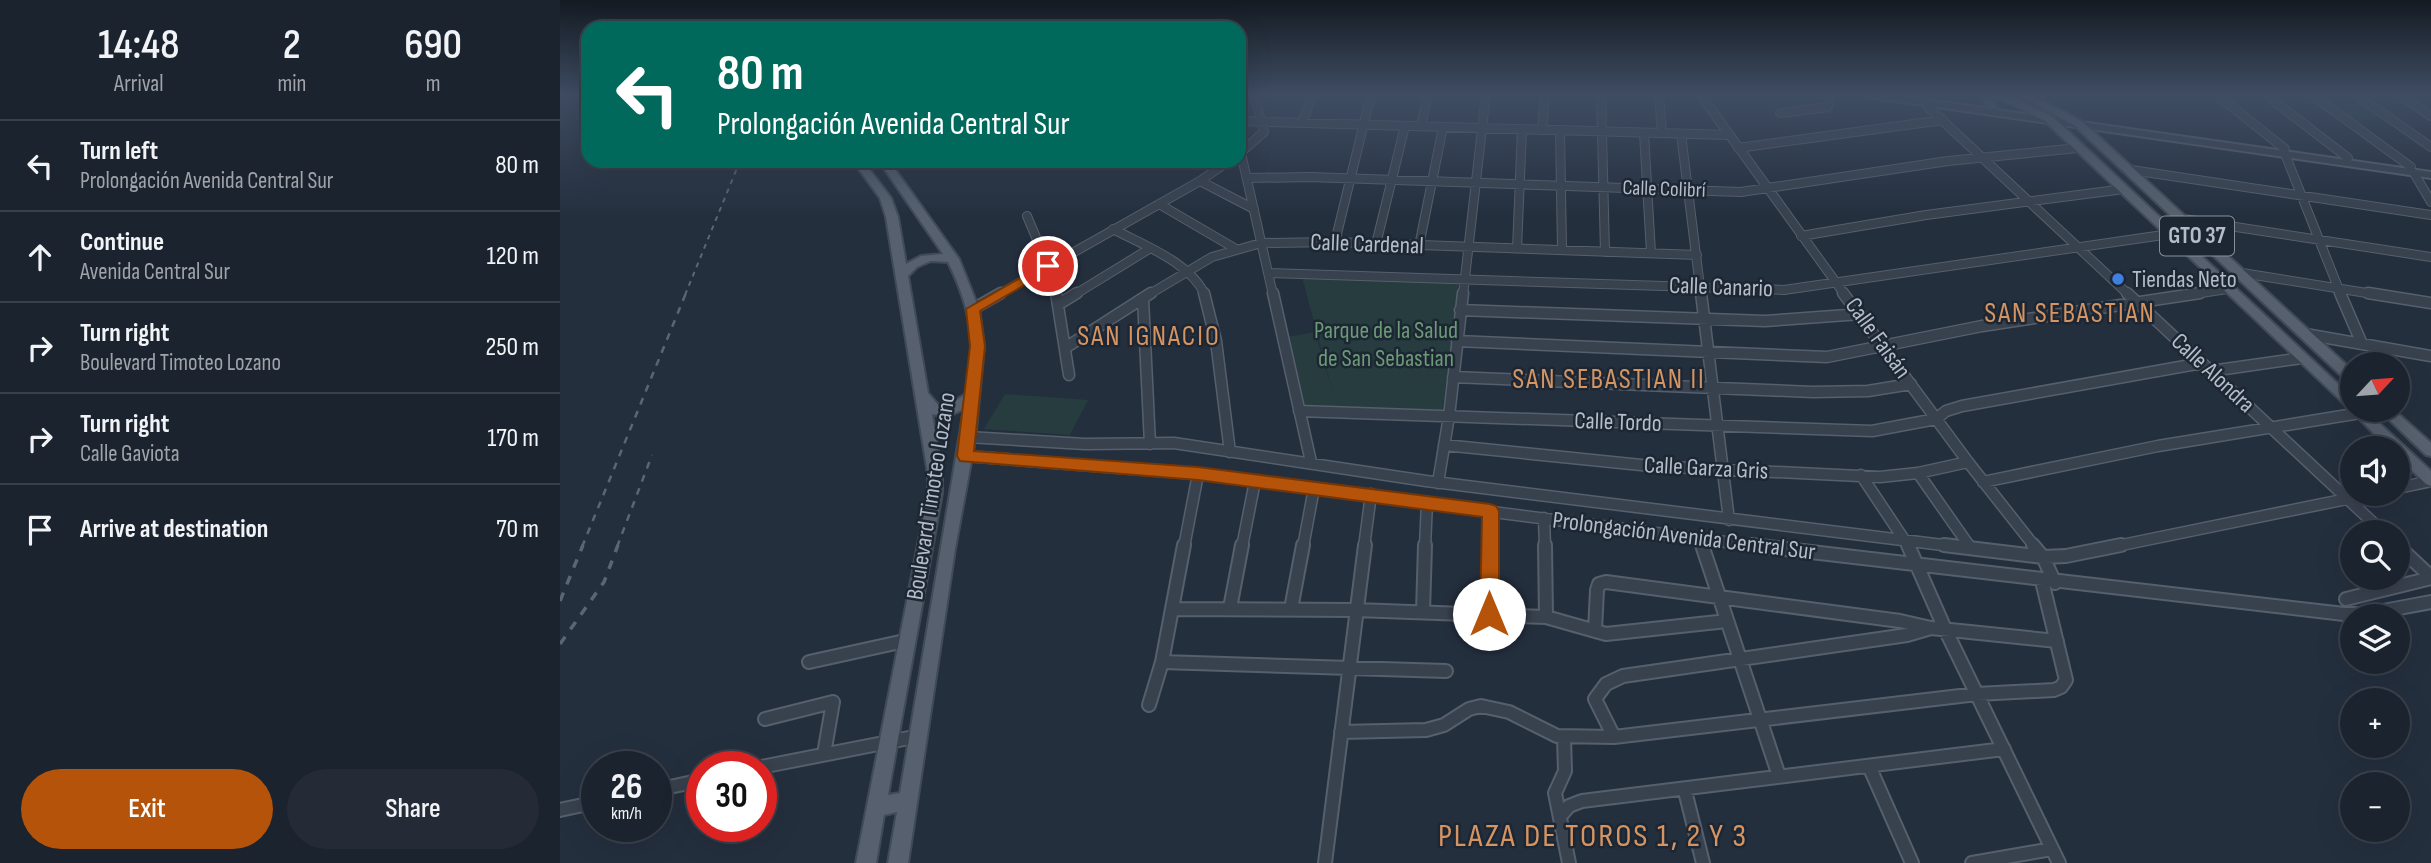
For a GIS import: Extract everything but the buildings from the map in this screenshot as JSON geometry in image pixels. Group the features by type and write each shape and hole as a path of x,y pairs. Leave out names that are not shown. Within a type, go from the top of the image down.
{"main road":[{"name":"GTO 37","path":"2063,134 2340,394"},
{"name":"GTO 37","path":"2096,134 2124,169 2340,367"},
{"name":"Boulevard Timoteo Lozano","path":"863,168 889,207 935,474 935,493 909,640 866,863"},
{"name":"Boulevard Timoteo Lozano","path":"889,168 953,259 973,309 978,346 967,446 947,549 898,863"},
{"path":"2141,207 2154,208 2164,205"},
{"path":"2155,220 2162,217 2178,218"},
{"path":"902,275 909,266 925,258 953,259"},
{"path":"922,393 929,406 938,412 959,407 972,397"},
{"name":"GTO 37","path":"2370,422 2431,480"},
{"path":"2399,422 2431,451"},
{"path":"877,807 909,800"}],"street":[{"path":"1246,148 1263,134"},
{"path":"1335,242 1360,134"},
{"path":"1376,244 1389,181 1403,134"},
{"path":"1419,246 1441,134"},
{"path":"1438,483 1449,416 1480,134"},
{"path":"1517,249 1522,134"},
{"path":"1560,134 1562,250"},
{"path":"1602,134 1605,252"},
{"path":"1644,134 1651,253"},
{"path":"1681,134 1691,191 1729,520"},
{"path":"1694,134 1730,135"},
{"path":"1738,148 1842,134"},
{"name":"Calle Alondra","path":"1957,134 2340,491"},
{"path":"2124,134 2348,158 2413,170"},
{"path":"2178,134 2431,172"},
{"path":"2265,134 2285,151 2317,239 2362,344"},
{"path":"2317,134 2348,158"},
{"path":"2365,134 2413,170 2431,202"},
{"path":"2413,134 2431,147"},
{"name":"Calle Faisán","path":"1730,135 2048,572"},
{"name":"Calle Colibrí","path":"1247,178 1741,192 1881,170 2078,148"},
{"path":"973,309 1219,168"},
{"path":"1244,168 1311,462"},
{"path":"2124,169 2431,215"},
{"path":"1200,181 1254,209"},
{"path":"1801,236 1926,215 2124,189"},
{"path":"1159,204 1236,249"},
{"path":"1027,215 1048,266 1059,304 1069,375"},
{"path":"2178,218 2431,257"},
{"path":"1113,229 1184,272 1200,285 1208,300 1230,452"},
{"name":"Calle Canario","path":"1268,273 1784,289 2170,234"},
{"name":"Calle Cardenal","path":"1065,348 1212,257 1261,243 1335,242 1697,255"},
{"path":"1059,304 1149,250"},
{"path":"2236,272 2431,303"},
{"path":"1457,341 1828,357 1851,355 1950,331 2227,289"},
{"path":"1143,299 1150,444"},
{"path":"1461,310 1791,321 1861,314"},
{"path":"2304,334 2431,356"},
{"path":"2211,371 2302,358"},
{"name":"Calle Tordo","path":"1299,411 1872,431 1936,419 1946,411 1962,406 2202,363"},
{"path":"1453,377 1843,393 1911,384"},
{"path":"1983,482 2340,412"},
{"name":"Prolongación Avenida Central Sur","path":"967,446 1174,443 1438,483 1729,520 1912,554 2048,572"},
{"name":"Calle Garza Gris","path":"1444,445 1632,465 1880,477 1919,473 1968,462"},
{"name":"Prolongación Avenida Central Sur","path":"967,446 1371,494 1700,539 1912,554 1970,547 2048,572"},
{"path":"1919,473 1970,547"},
{"path":"1149,705 1161,662 1198,474"},
{"path":"1861,475 1912,554 1945,629 2059,863"},
{"path":"2410,485 2431,480"},
{"path":"1230,608 1255,481"},
{"path":"1291,609 1314,488"},
{"path":"1325,863 1371,494"},
{"path":"2048,572 2066,556 2340,499"},
{"path":"1423,612 1427,502"},
{"name":"Calle Alondra","path":"2355,506 2370,520"},
{"path":"1489,614 1490,511"},
{"path":"1544,518 1546,617"},
{"path":"1700,539 1779,776"},
{"path":"2410,558 2431,578"},
{"path":"2048,572 2344,614 2367,614 2431,602"},
{"path":"1341,732 1421,730 1437,727 1465,710 1483,706 1519,715 1550,734 1564,738 1614,737 1977,694 2054,690 2061,687 2066,680 2057,641 2048,572"},
{"path":"2346,599 2431,578"},
{"path":"1595,630 1597,590 1602,582 1931,628 2057,641"},
{"path":"1172,609 1356,610 1546,617 1606,634 1626,634 1727,621"},
{"path":"1614,737 1595,699 1599,689 1623,676 1907,635 1931,628"},
{"path":"809,662 909,640"},
{"path":"1161,662 1446,671"},
{"path":"765,719 833,702 824,754"},
{"path":"777,764 919,736"},
{"path":"1564,738 1566,771 1555,793 1563,813 1569,863"},
{"path":"1563,813 1569,806 1583,801 1685,791 1779,776 2004,749"},
{"path":"1869,766 1912,863"},
{"path":"1685,791 1703,863"},
{"path":"560,810 581,806"},
{"path":"1972,863 2052,849"}],"green space":[{"name":"Parque de la Salud de San Sebastian","path":"1302,277 1461,280 1442,411 1306,409 1287,337 1315,332 1333,393"},
{"path":"1005,394 1088,400 1070,435 984,429"}],"railway":[{"path":"685,295 737,168"},
{"path":"582,547 686,293"},
{"path":"617,547 652,455"},
{"path":"560,601 583,545"},
{"path":"560,644 604,582 618,545"}],"place":[{"name":"Tiendas Neto","path":"2118,279"}],"district":[{"name":"SAN SEBASTIAN","path":"2070,313"},
{"name":"SAN IGNACIO","path":"1149,336"},
{"name":"SAN SEBASTIAN II","path":"1609,379"},
{"name":"PLAZA DE TOROS 1, 2 Y 3","path":"1593,836"}],"route":[{"path":"1048,266 973,309 978,346 965,456 1198,474 1490,511 1489,614"}]}
